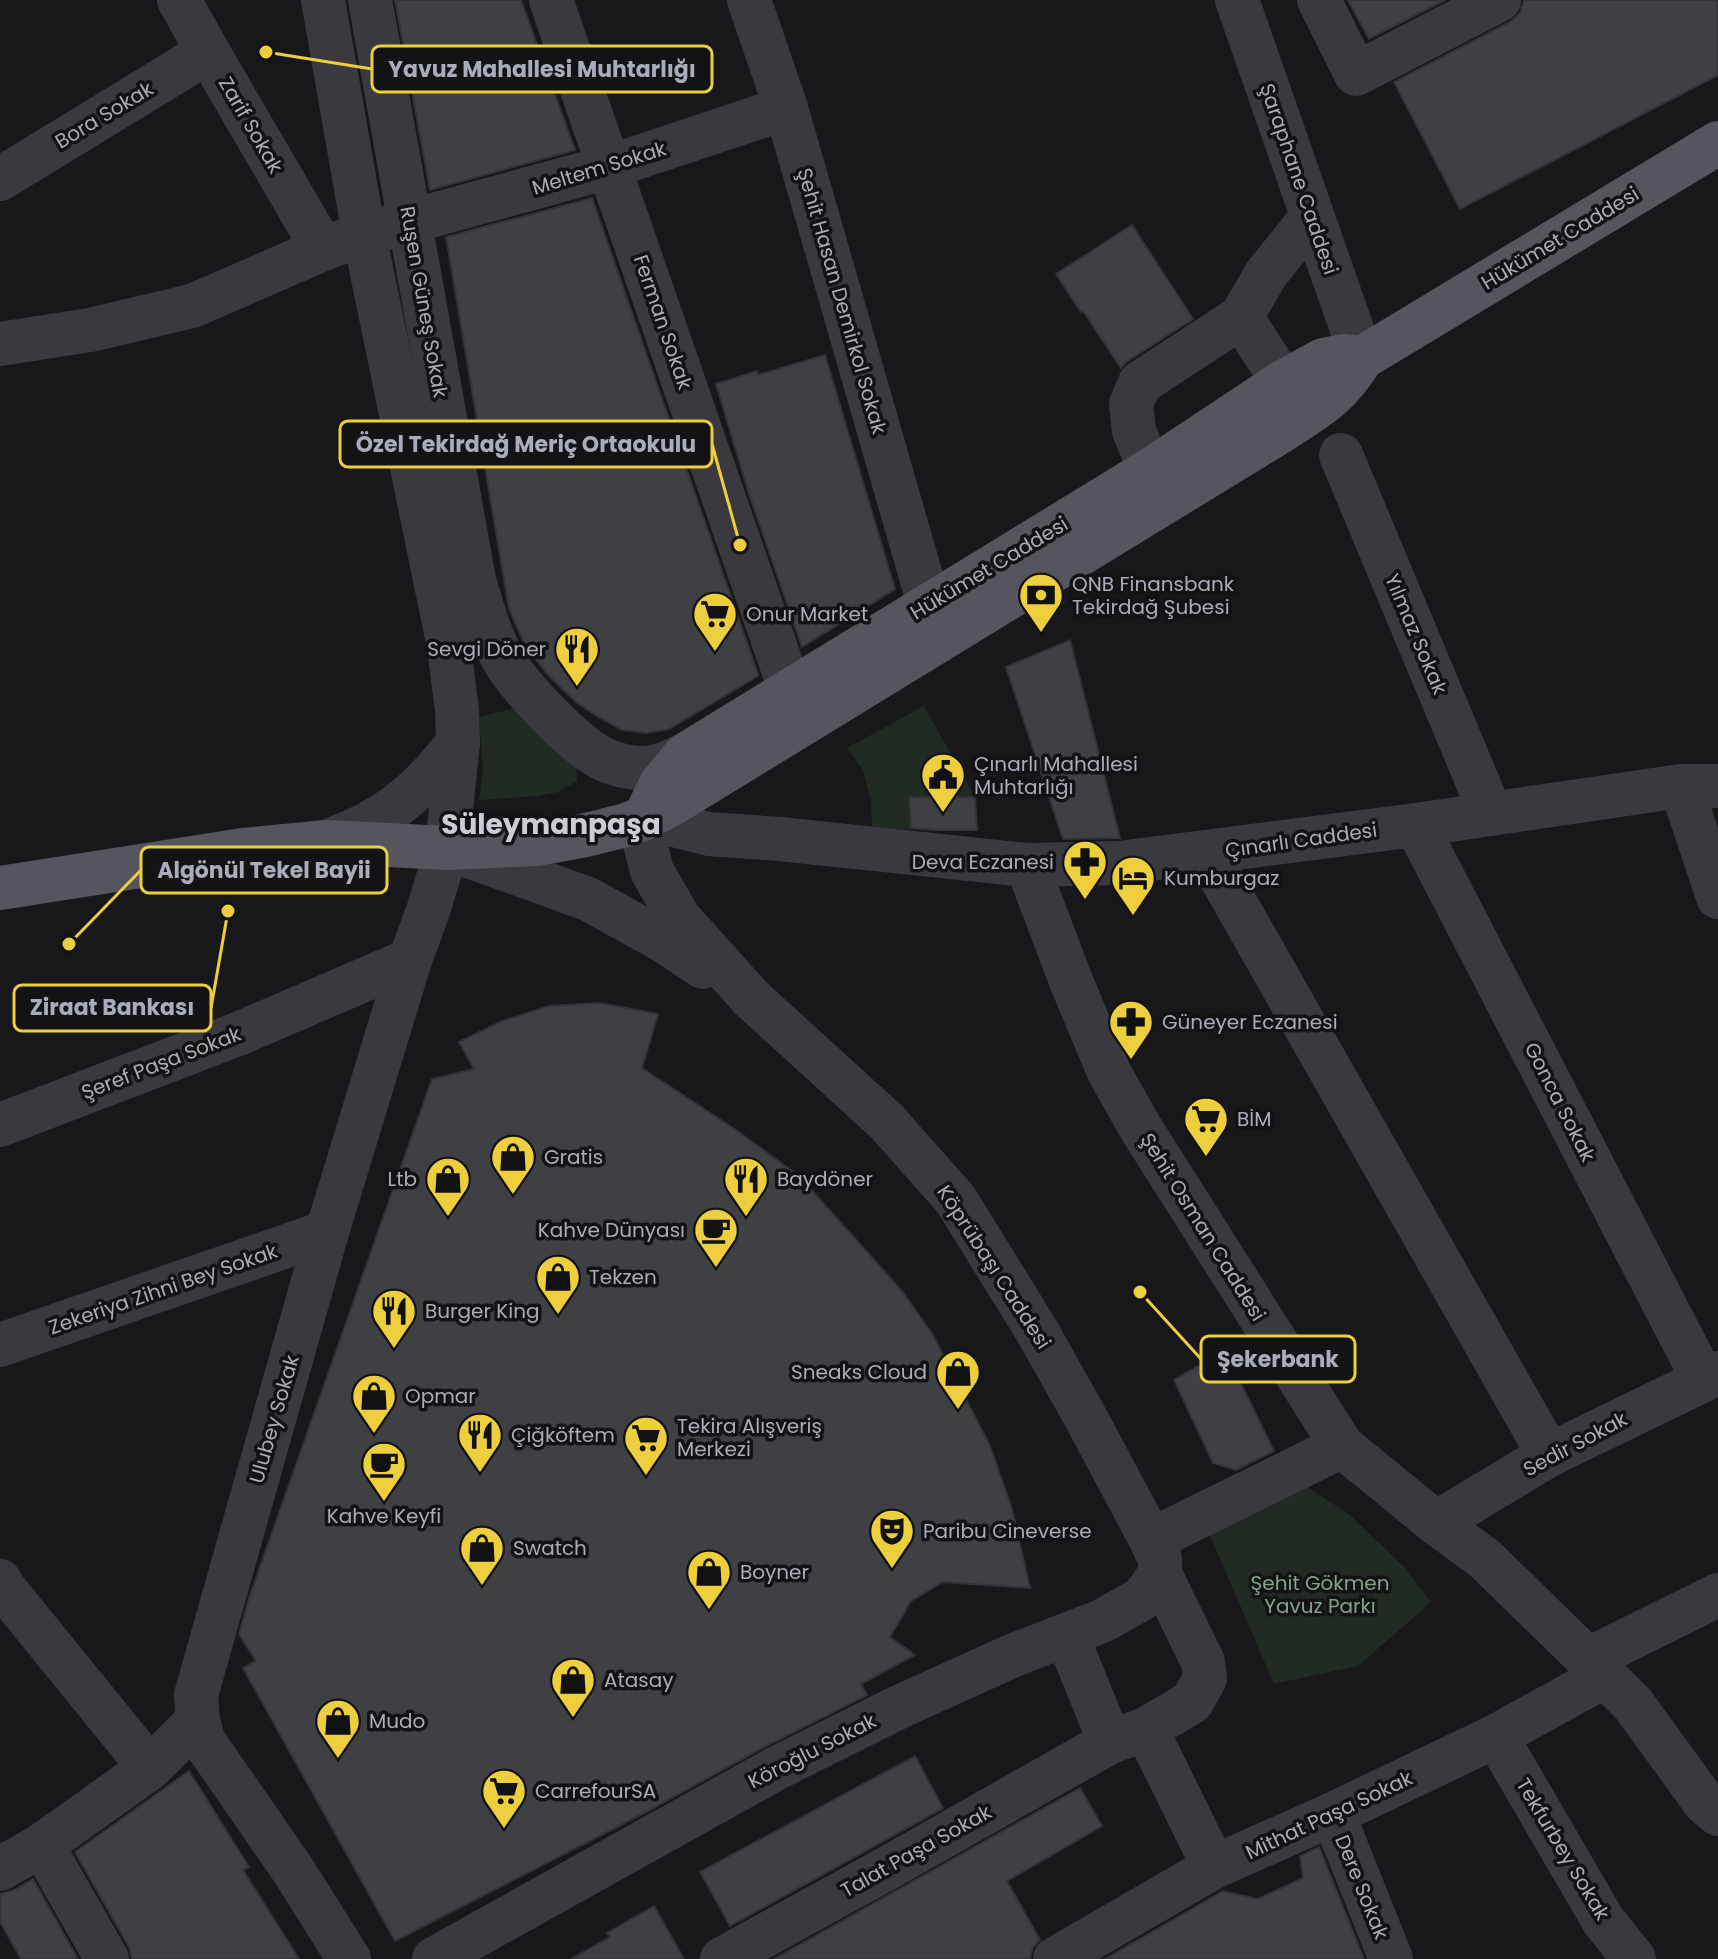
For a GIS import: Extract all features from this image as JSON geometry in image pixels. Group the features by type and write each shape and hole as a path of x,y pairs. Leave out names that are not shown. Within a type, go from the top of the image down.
{"main road":[{"name":"Hükümet Caddesi","path":"645,818 661,784 685,755 929,604 1322,404 1335,394 1362,358 1718,143"},
{"name":"Hükümet Caddesi","path":"0,888 243,850 327,842 447,848 536,844 586,835 645,818 837,704 1158,486 1283,382 1323,360 1343,356 1362,358"}],"street":[{"name":"Zarif Sokak","path":"179,0 323,249"},
{"path":"323,0 364,234 449,647 458,743 402,802 375,820 327,842"},
{"name":"Ruşen Güneş Sokak","path":"370,0 474,580 487,626 508,667 570,735 597,756 639,768 659,766 685,755"},
{"name":"Ferman Sokak","path":"551,0 790,689"},
{"name":"Şehit Hasan Demirkol Sokak","path":"749,0 786,108 929,604"},
{"name":"Şaraphane Caddesi","path":"1237,0 1362,358"},
{"path":"1319,0 1356,74 1499,0"},
{"name":"Bora Sokak","path":"0,179 208,52"},
{"name":"Meltem Sokak","path":"364,234 609,167 786,108"},
{"path":"1158,486 1134,431 1131,404 1140,383 1241,317 1266,274 1312,217"},
{"path":"0,344 90,330 192,306 364,234"},
{"path":"1241,317 1283,382"},
{"name":"Yılmaz Sokak","path":"1341,455 1491,814"},
{"name":"Ulubey Sokak","path":"349,1959 293,1870 203,1740 196,1695 327,1232 447,848 458,743"},
{"path":"1700,786 1718,897"},
{"name":"Çınarlı Caddesi","path":"645,818 709,834 1027,865 1119,863 1700,786"},
{"name":"Köprübaşı Caddesi","path":"645,818 645,844 652,871 679,918 752,999 887,1122 956,1200 1037,1331 1087,1420 1156,1557 1203,1662 1205,1678 1192,1702 1128,1735"},
{"name":"Gonca Sokak","path":"1416,825 1711,1376"},
{"name":"Köprübaşı Caddesi","path":"447,848 588,899 664,941 752,999"},
{"path":"1207,853 1549,1455"},
{"name":"Şehit Osman Caddesi","path":"1027,865 1109,1072 1140,1127 1342,1446 1485,1559 1633,1704 1714,1804"},
{"name":"Şeref Paşa Sokak","path":"0,1125 238,1034 410,960"},
{"name":"Zekeriya Zihni Bey Sokak","path":"0,1345 327,1232"},
{"name":"Sedir Sokak","path":"1436,1523 1549,1455 1711,1376"},
{"path":"1156,1557 1342,1446"},
{"name":"Köroğlu Sokak","path":"434,1959 775,1769 950,1683 1102,1621 1143,1598 1156,1557"},
{"path":"0,1581 150,1768"},
{"name":"Mithat Paşa Sokak","path":"1055,1959 1214,1867 1496,1736 1596,1668 1718,1595"},
{"path":"1067,1636 1214,1867"},
{"path":"0,1869 42,1845 150,1768 198,1720"},
{"name":"Talat Paşa Sokak","path":"722,1959 1128,1735"},
{"name":"Tekfurbey Sokak","path":"1496,1736 1603,1920 1634,1959"},
{"name":"Dere Sokak","path":"1333,1814 1391,1959"},
{"path":"42,1845 107,1959"}],"green space":[{"path":"924,706 975,797 910,797 911,830 872,827 871,801 863,770 847,748"},
{"path":"518,708 576,757 577,781 558,792 538,796 479,800 483,768 479,717"},
{"name":"Şehit Gökmen Yavuz Parkı","path":"1297,1480 1350,1515 1405,1568 1431,1602 1358,1666 1274,1684 1206,1526"}],"building":[{"path":"395,0 521,0 575,150 430,190"},
{"path":"1348,0 1445,0 1369,39"},
{"path":"1524,0 1718,0 1718,75 1460,209 1394,82 1510,22 1520,13"},
{"path":"592,198 758,674 669,729 647,733 622,730 577,703 547,674 524,643 509,609 446,237"},
{"path":"1132,225 1193,319 1121,368 1056,274"},
{"path":"825,355 895,589 802,647 749,494 716,384"},
{"path":"1070,640 1120,838 1063,839 1006,667"},
{"name":"Çınarlı Mahallesi Muhtarlığı","path":"909,797 975,797 977,830 911,828"},
{"name":"Tekira Alışveriş Merkezi","path":"600,1003 658,1014 642,1068 799,1176 902,1291 933,1335 990,1446 1012,1509 1030,1588 943,1582 911,1601 890,1637 915,1655 861,1684 867,1695 395,1941 243,1668 256,1661 239,1634 432,1079 474,1069 459,1042 500,1022 549,1006"},
{"path":"1225,1351 1274,1451 1236,1470 1213,1463 1174,1380"},
{"path":"915,1756 943,1808 730,1926 700,1872"},
{"path":"189,1771 249,1867 243,1870 299,1959 132,1959 129,1947 75,1852"},
{"path":"1080,1788 1102,1826 1007,1881 1040,1940 1033,1947 1030,1959 774,1959"},
{"path":"1319,1847 1364,1959 1105,1959 1223,1891 1258,1899 1303,1878 1300,1856"},
{"path":"33,1879 78,1959 21,1959 0,1922 0,1894"},
{"path":"654,1906 684,1959 571,1959 610,1937 607,1933"}],"place":[{"name":"Yavuz Mahallesi Muhtarlığı","path":"266,52"},
{"name":"Özel Tekirdağ Meriç Ortaokulu","path":"740,545"},
{"name":"QNB Finansbank Tekirdağ Şubesi","path":"1041,634"},
{"name":"Onur Market","path":"715,653"},
{"name":"Sevgi Döner","path":"577,688"},
{"name":"Çınarlı Mahallesi Muhtarlığı","path":"943,814"},
{"name":"Deva Eczanesi","path":"1085,901"},
{"name":"Ziraat Bankası","path":"228,911"},
{"name":"Kumburgaz","path":"1133,917"},
{"name":"Algönül Tekel Bayii","path":"69,944"},
{"name":"Güneyer Eczanesi","path":"1131,1061"},
{"name":"BİM","path":"1206,1158"},
{"name":"Gratis","path":"513,1196"},
{"name":"Ltb","path":"448,1218"},
{"name":"Baydöner","path":"746,1218"},
{"name":"Kahve Dünyası","path":"716,1269"},
{"name":"Şekerbank","path":"1140,1292"},
{"name":"Tekzen","path":"558,1316"},
{"name":"Burger King","path":"394,1350"},
{"name":"Sneaks Cloud","path":"958,1411"},
{"name":"Opmar","path":"374,1435"},
{"name":"Çiğköftem","path":"480,1474"},
{"name":"Tekira Alışveriş Merkezi","path":"646,1477"},
{"name":"Kahve Keyfi","path":"384,1503"},
{"name":"Paribu Cineverse","path":"892,1570"},
{"name":"Swatch","path":"482,1587"},
{"name":"Boyner","path":"709,1611"},
{"name":"Atasay","path":"573,1719"},
{"name":"Mudo","path":"338,1760"},
{"name":"CarrefourSA","path":"504,1830"}],"district":[{"name":"Süleymanpaşa","path":"551,824"}]}
